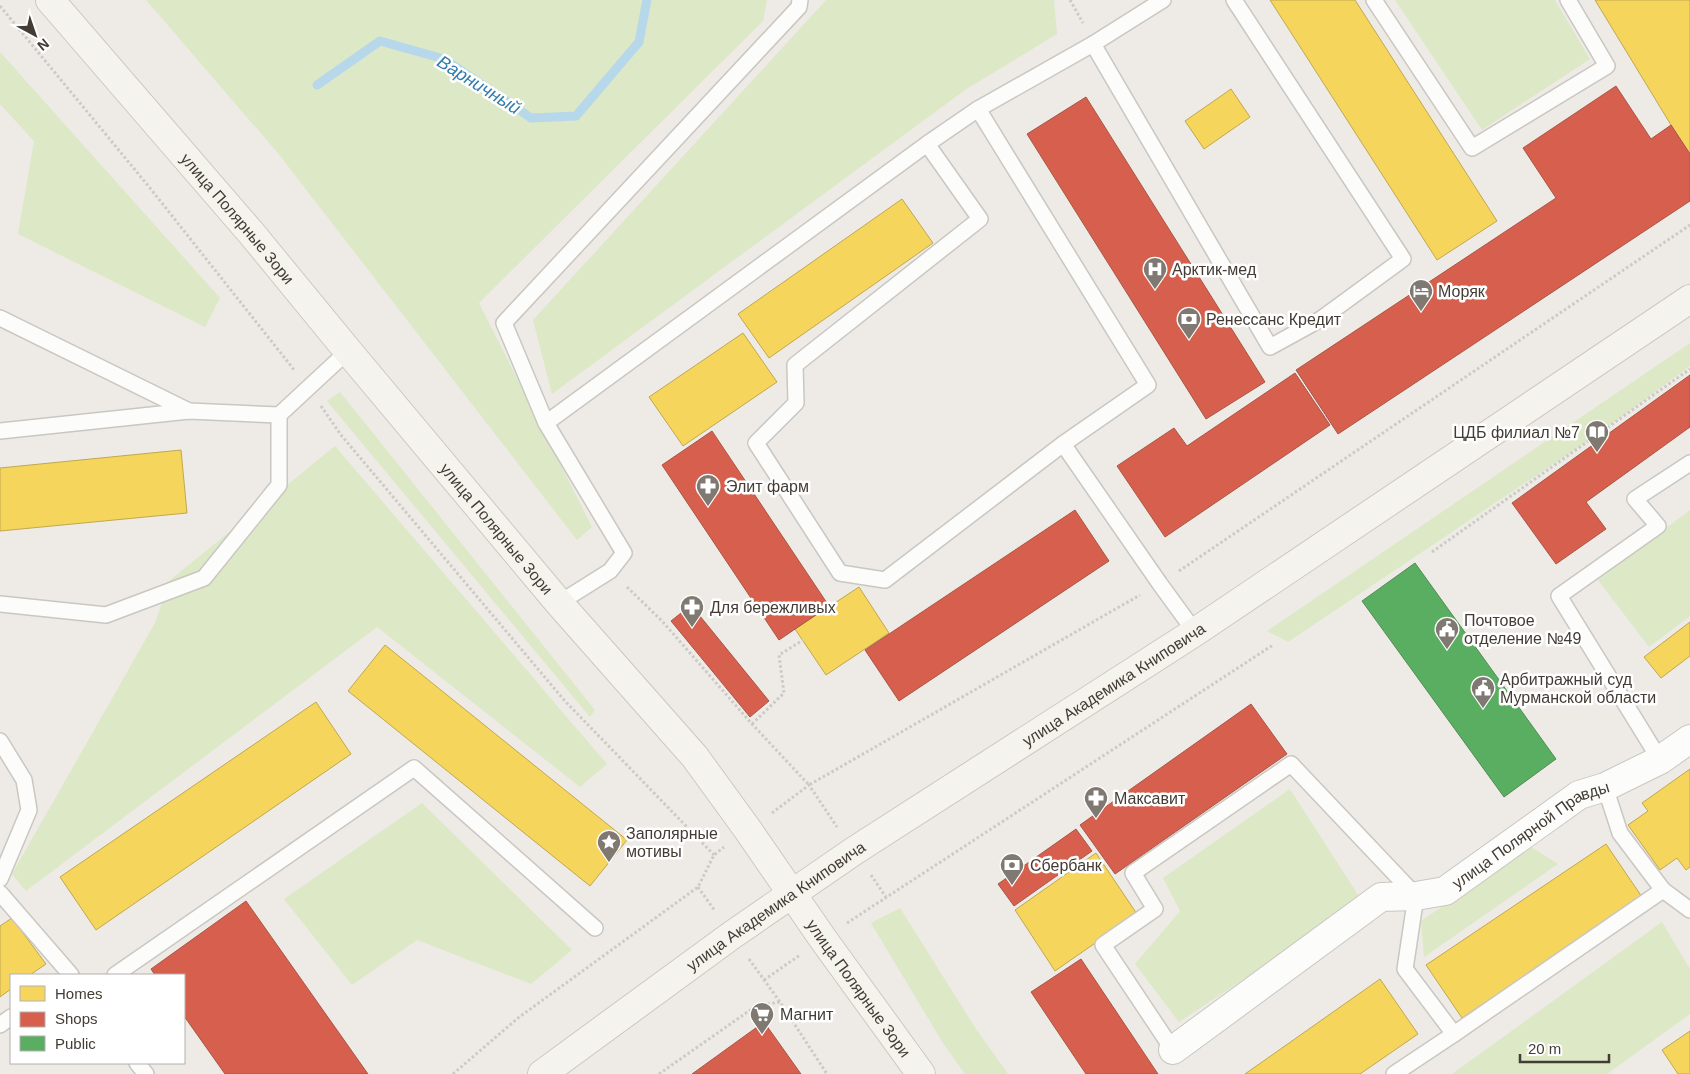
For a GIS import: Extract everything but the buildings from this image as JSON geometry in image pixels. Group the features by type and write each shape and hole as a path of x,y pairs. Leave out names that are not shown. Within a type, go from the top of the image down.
{"main road":[{"name":"улица Полярные Зори","path":"50,0 252,234 559,603 695,757 920,1074"},
{"name":"улица Академика Книповича","path":"542,1074 732,935 854,851 1195,632 1690,299"}],"street":[{"name":"улица Полярной Правды","path":"1173,1050 1381,897 1416,896 1446,891 1579,795 1605,787 1660,760 1690,739"}],"lane":[{"path":"546,423 978,109 1093,44 1163,0"},
{"path":"1093,44 1270,347 1321,319 1403,259 1234,0"},
{"path":"1374,0 1472,148 1607,66 1568,0"},
{"path":"559,603 610,571 624,553 546,423 504,323 801,2"},
{"path":"928,144 980,219 795,365 796,403 756,443 840,573 885,580 1063,444 1148,385 978,109"},
{"path":"0,318 189,411"},
{"path":"0,431 189,411 279,415 348,351"},
{"path":"0,604 106,616 204,578 279,485 279,415"},
{"path":"1063,444 1195,632"},
{"path":"1660,760 1559,596 1658,526 1636,499 1690,462"},
{"path":"0,742 24,780 29,810 0,879"},
{"path":"1173,1050 1102,945 1155,909 1133,873 1291,764 1416,896 1405,969 1454,1034"},
{"path":"116,974 414,768 594,928"},
{"path":"1605,787 1620,833 1663,890 1690,910"},
{"path":"1394,1074 1663,890"},
{"path":"0,893 68,974"},
{"path":"138,1064 146,1074"}],"path":[{"path":"1070,0 1081,18"},
{"path":"0,6 150,188 308,388 341,435 564,700 714,855 698,887 518,1018 453,1074"},
{"path":"1432,552 1690,369"},
{"path":"752,724 784,692 779,655 802,640"},
{"path":"886,897 1273,645"},
{"path":"764,980 827,1074"},
{"path":"659,1074 756,1006 780,1002"}],"green space":[{"path":"146,0 767,0 763,21 479,303 592,527 577,540 277,152"},
{"path":"826,0 1054,0 1057,34 965,90 552,394 533,320"},
{"path":"1395,0 1555,0 1590,59 1482,130"},
{"path":"0,52 220,298 205,327 18,234 34,141 0,104"},
{"path":"1690,343 1690,366 1592,438 1288,642 1267,631"},
{"path":"340,392 595,710 590,717 327,401"},
{"path":"335,446 607,764 580,787 377,627 26,891 12,874 155,623 169,581"},
{"path":"1690,510 1690,616 1649,647 1598,580"},
{"path":"1290,789 1362,901 1179,1022 1135,964 1180,911 1163,878"},
{"path":"422,803 572,950 531,984 417,940 352,985 284,899"},
{"path":"1530,846 1558,864 1424,957 1421,921"},
{"path":"900,908 976,1029 1008,1074 965,1074 943,1043 871,923"},
{"path":"1662,922 1690,969 1690,1014 1607,1074 1452,1074"}],"waterway":[{"name":"Варничный","path":"317,85 380,41 444,59 531,118 576,116 639,42 647,0"}],"place":[{"name":"Арктик-мед","path":"1155,290"},
{"name":"Моряк","path":"1421,312"},
{"name":"Ренессанс Кредит","path":"1189,340"},
{"name":"ЦДБ филиал №7","path":"1597,453"},
{"name":"Элит фарм","path":"708,507"},
{"name":"Для бережливых","path":"692,628"},
{"name":"Почтовое отделение №49","path":"1447,650"},
{"name":"Арбитражный суд Мурманской области","path":"1483,709"},
{"name":"Максавит","path":"1096,819"},
{"name":"Заполярные мотивы","path":"609,863"},
{"name":"Сбербанк","path":"1012,886"},
{"name":"Магнит","path":"762,1035"}]}
